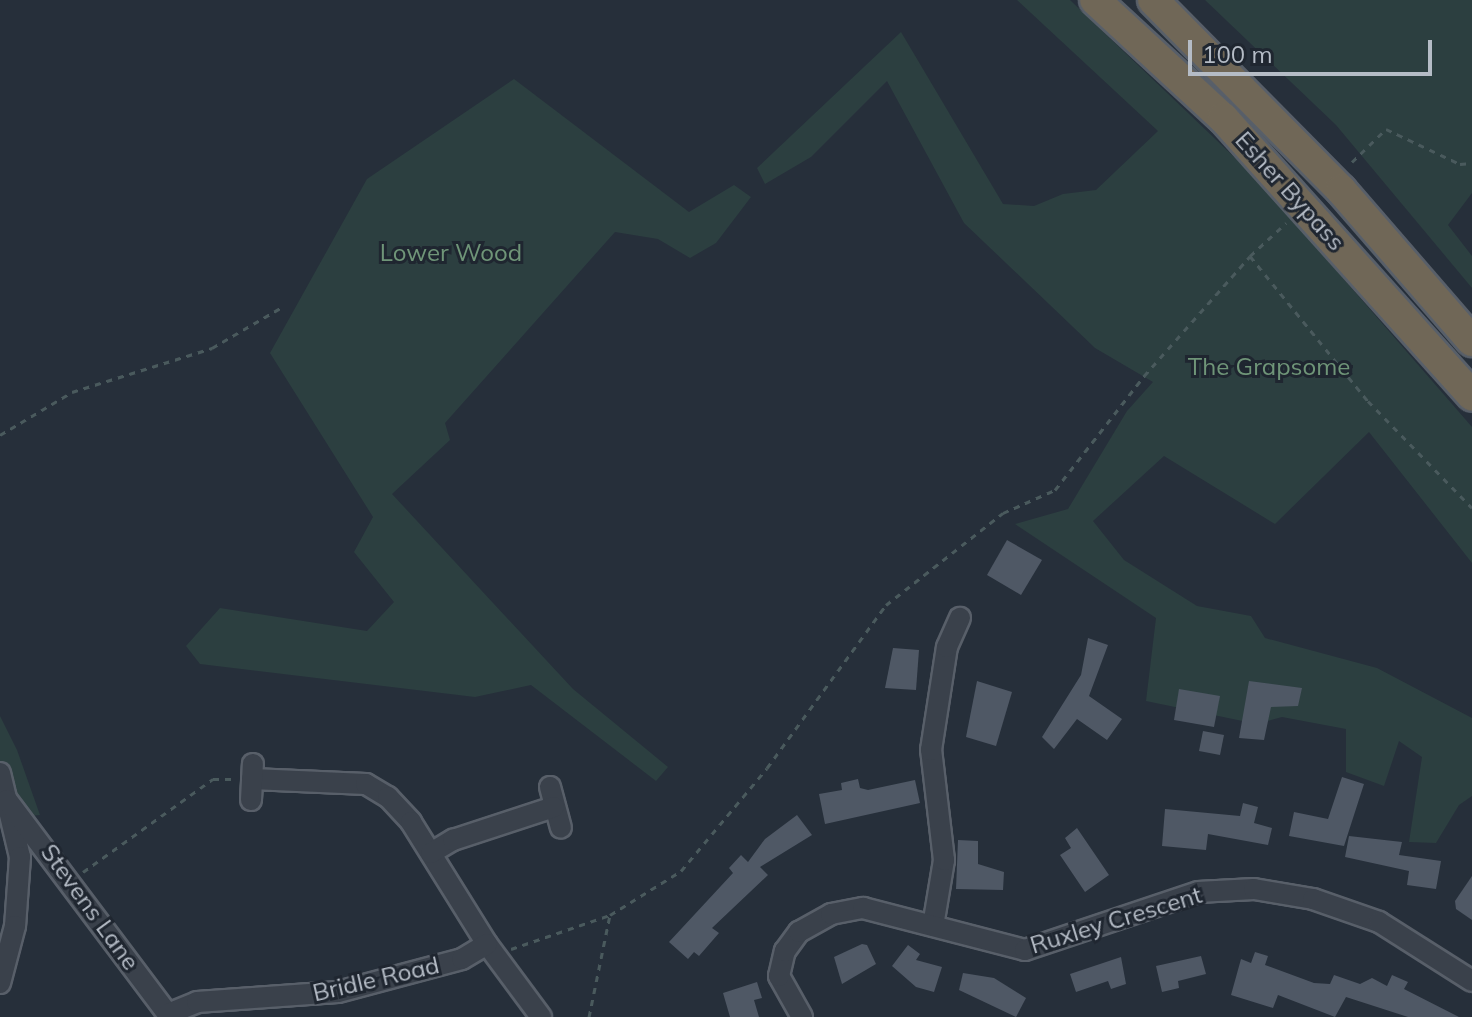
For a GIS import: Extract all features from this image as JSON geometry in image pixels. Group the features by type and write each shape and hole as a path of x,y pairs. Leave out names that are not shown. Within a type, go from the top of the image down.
{"highway":[{"name":"Esher Bypass","path":"1095,0 1223,118 1472,396"},
{"name":"Esher Bypass","path":"1153,0 1341,190 1472,341"}],"street":[{"path":"933,926 944,860 931,750 947,647 960,618"},
{"path":"251,800 252,771 366,784 399,807 491,949 541,1017"},
{"path":"0,773 20,857 15,926 0,983"},
{"path":"550,787 561,828"},
{"name":"Stevens Lane","path":"7,800 47,849 169,1016"},
{"path":"431,853 453,840 554,807"},
{"path":"20,857 47,849"},
{"name":"Ruxley Crescent","path":"802,1017 779,976 785,951 799,932 831,914 863,908 1025,950 1198,892 1254,889 1313,899 1379,922 1472,981"},
{"name":"Bridle Road","path":"169,1016 197,1002 338,992 491,949"}],"path":[{"path":"1352,162 1386,129 1460,164 1472,163"},
{"path":"491,949 610,915 665,883 695,856 886,605 1003,513 1055,490 1144,376 1250,256 1290,220"},
{"path":"1250,256 1368,401 1472,508"},
{"path":"0,435 72,392 212,348 284,306"},
{"path":"70,882 213,779 252,771"},
{"path":"589,1017 610,915"}],"green space":[{"name":"The Grapsome","path":"1017,0 1070,0 1257,179 1472,427 1472,563 1369,432 1275,524 1164,456 1093,521 1124,560 1197,606 1251,616 1265,638 1377,668 1472,718 1472,796 1459,805 1436,843 1409,842 1422,757 1399,741 1384,786 1346,772 1346,729 1282,717 1257,724 1146,701 1156,618 1015,524 1068,509 1127,411 1153,382 1095,348 964,223 887,81 811,157 765,184 757,168 901,32 1003,204 1034,206 1063,194 1096,190 1158,131"},
{"path":"1205,0 1472,0 1472,193 1448,225 1472,256 1472,288 1336,125"},
{"name":"Lower Wood","path":"514,79 689,212 734,185 751,197 716,243 690,258 658,239 615,232 445,423 450,440 392,494 573,689 668,767 656,781 531,685 475,697 200,664 186,646 220,608 367,631 394,602 354,552 373,517 270,353 367,179"},
{"path":"0,716 17,750 40,815 0,819"}],"building":[{"path":"1007,540 1042,560 1021,595 987,575"},
{"path":"1088,638 1108,645 1089,696 1122,719 1107,740 1077,719 1054,749 1042,737 1081,675"},
{"path":"893,648 919,650 916,690 885,688"},
{"path":"977,681 1012,692 996,746 966,737"},
{"path":"1249,681 1302,688 1298,706 1271,707 1264,740 1239,738"},
{"path":"1179,689 1220,696 1214,727 1174,720"},
{"path":"1203,731 1224,735 1220,755 1199,751"},
{"path":"1342,777 1364,784 1344,846 1289,836 1294,812 1328,819"},
{"path":"858,779 860,788 868,790 915,780 920,803 825,824 819,794 842,790 841,783"},
{"path":"1243,803 1258,807 1254,823 1272,828 1268,845 1208,834 1206,850 1162,846 1165,809 1240,816"},
{"path":"797,815 812,835 760,867 768,875 712,928 719,933 699,956 694,952 688,959 669,942 733,873 729,868 741,855 748,862 765,839"},
{"path":"1077,828 1109,875 1085,892 1060,855 1071,848 1065,838"},
{"path":"1349,836 1402,842 1399,855 1441,861 1436,889 1407,885 1409,871 1345,857"},
{"path":"958,840 978,841 978,864 1004,872 1003,890 956,889"},
{"path":"1472,876 1472,920 1456,909 1455,901"},
{"path":"862,944 867,945 876,964 842,984 834,957"},
{"path":"908,945 920,954 916,960 942,967 934,992 916,987 892,966"},
{"path":"1255,952 1268,956 1265,965 1314,983 1330,984 1334,975 1360,984 1372,978 1387,986 1392,975 1408,982 1404,989 1459,1017 1408,1017 1346,997 1335,1017 1278,995 1273,1008 1231,995 1241,959 1251,963"},
{"path":"1201,956 1206,974 1178,981 1179,988 1162,992 1156,966"},
{"path":"1121,957 1126,984 1111,989 1108,981 1076,992 1070,974"},
{"path":"963,973 994,978 1026,998 1016,1017 959,990"},
{"path":"757,982 762,998 754,1000 759,1017 730,1017 723,993"}]}
